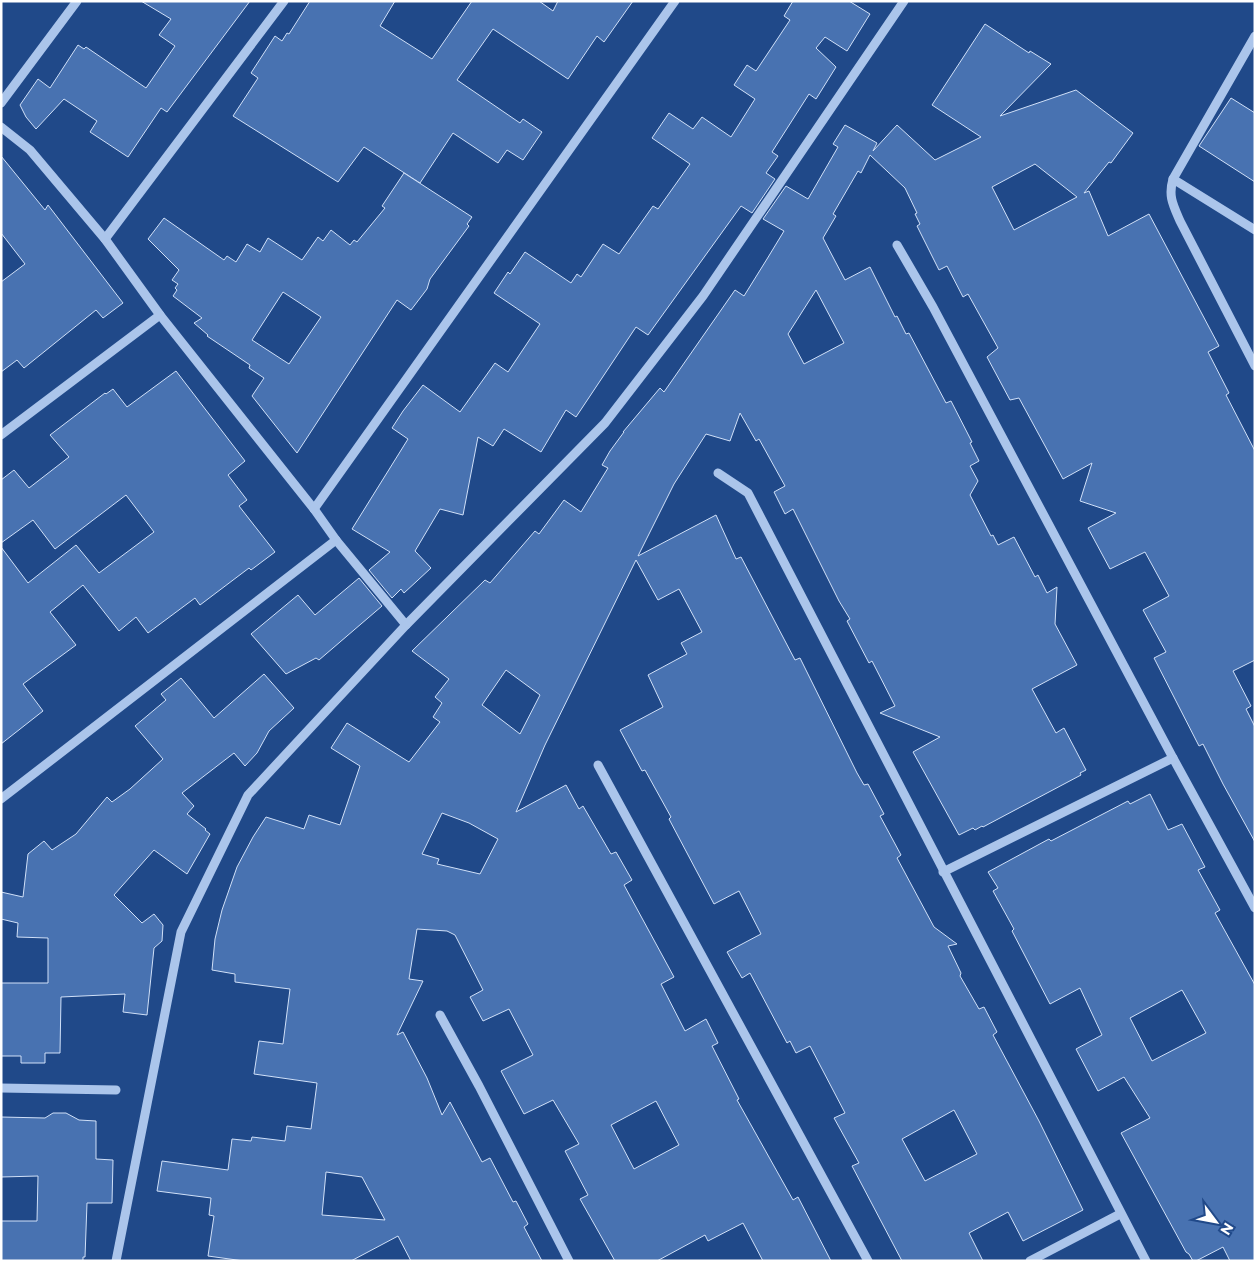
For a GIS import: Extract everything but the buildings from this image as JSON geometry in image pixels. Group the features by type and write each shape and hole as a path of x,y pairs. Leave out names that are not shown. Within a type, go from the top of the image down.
{"street":[{"path":"1,103 76,1"},
{"path":"105,239 284,1"},
{"path":"314,509 675,1"},
{"path":"116,1261 181,932 248,795 406,625 606,423 703,296 904,1"},
{"path":"1255,36 1173,179 1170,190 1172,202 1180,221 1255,366"},
{"path":"1,127 30,150 105,239 160,315 314,509 336,540 406,625"},
{"path":"1173,179 1255,230"},
{"path":"897,245 933,307 1255,908"},
{"path":"1,435 160,315"},
{"path":"718,473 748,493 1146,1261"},
{"path":"1,799 336,540"},
{"path":"943,872 1173,758"},
{"path":"598,765 868,1261"},
{"path":"440,1015 484,1094 569,1261"},
{"path":"1,1088 116,1090"},
{"path":"1030,1261 1120,1214"}]}
